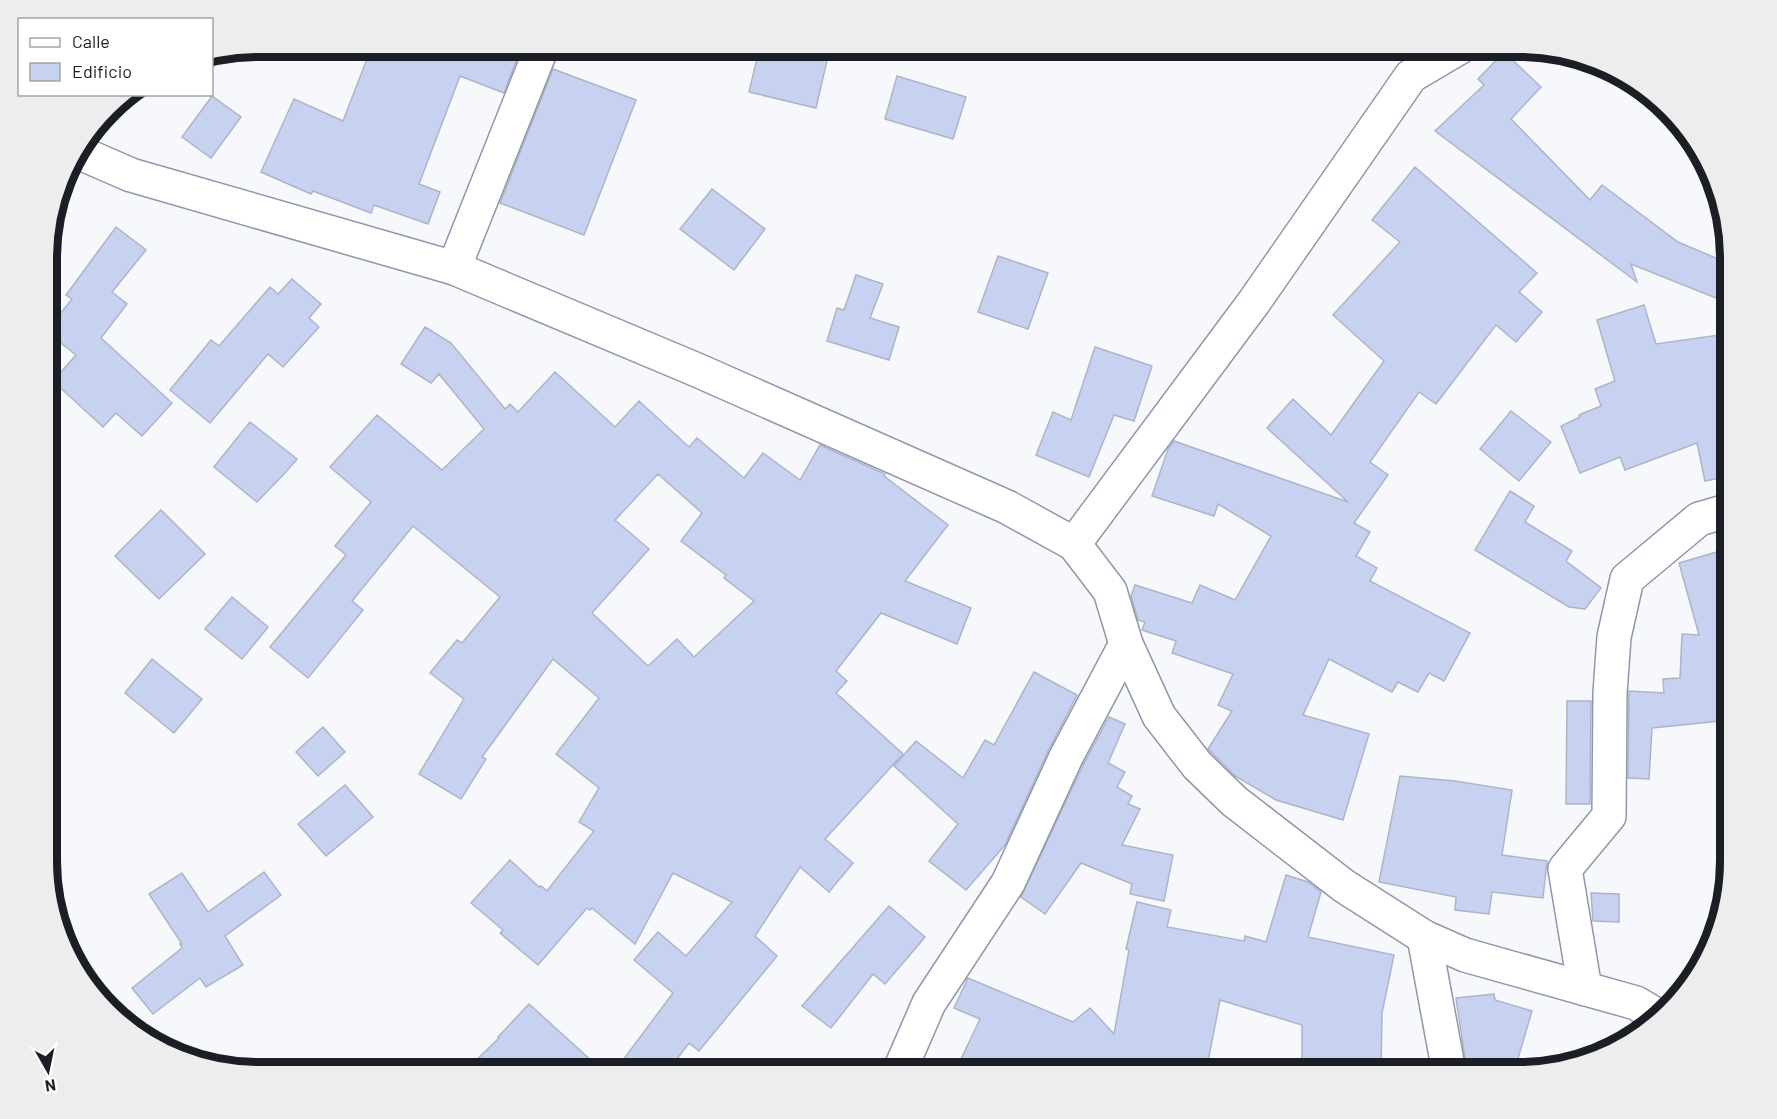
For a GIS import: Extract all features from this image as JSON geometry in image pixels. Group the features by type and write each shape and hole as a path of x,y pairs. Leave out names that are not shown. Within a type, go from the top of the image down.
{"street":[{"path":"454,268 538,57"},
{"path":"1074,544 1254,302 1411,76 1442,57"},
{"path":"85,155 131,175 454,268 740,388 1007,507 1074,544 1110,591 1126,644 1159,716 1197,765 1234,801 1335,879 1424,937 1465,955 1636,1003 1651,1012"},
{"path":"1585,989 1565,869 1609,816 1614,637 1627,579 1699,519 1720,513"},
{"path":"903,1062 929,1003 1008,883 1066,757 1126,644"},
{"path":"1424,937 1447,1062"}],"building":[{"path":"368,57 518,57 504,93 460,76 419,184 440,192 428,224 374,205 371,213 313,191 311,194 261,172 294,99 343,121"},
{"path":"757,57 828,57 816,108 749,92"},
{"path":"1499,57 1509,57 1541,87 1511,119 1590,200 1602,185 1678,242 1720,260 1720,288 1716,298 1631,264 1637,282 1435,131 1484,85 1478,79"},
{"path":"553,69 636,100 584,235 500,203"},
{"path":"897,76 966,97 953,139 885,119"},
{"path":"212,96 241,117 211,158 182,137"},
{"path":"1415,167 1537,273 1519,292 1542,312 1516,342 1496,325 1436,404 1419,392 1370,462 1388,475 1354,523 1370,532 1356,556 1377,568 1370,581 1470,633 1444,681 1429,673 1418,692 1398,682 1392,692 1329,659 1303,715 1369,734 1343,820 1276,800 1235,776 1208,749 1232,711 1218,705 1233,674 1172,653 1176,641 1142,630 1145,622 1138,620 1131,596 1135,585 1192,603 1200,585 1235,600 1271,536 1218,504 1214,516 1152,496 1168,449 1174,441 1348,502 1267,428 1293,399 1331,435 1384,361 1333,315 1400,242 1372,220"},
{"path":"712,189 765,229 734,270 680,229"},
{"path":"116,227 146,250 112,292 127,304 101,338 172,403 142,436 116,413 103,427 57,385 57,376 76,355 57,340 57,318 72,299 66,295"},
{"path":"998,256 1048,273 1028,329 978,312"},
{"path":"856,275 883,284 870,318 899,327 889,360 827,341 837,308 844,310"},
{"path":"292,279 321,304 309,318 319,327 283,367 268,354 210,423 170,390 211,340 219,346 270,287 278,294"},
{"path":"1644,305 1656,344 1720,335 1720,478 1705,481 1697,443 1625,470 1620,457 1580,473 1561,426 1601,406 1595,389 1615,381 1597,320"},
{"path":"425,327 451,343 505,409 510,404 518,412 555,372 615,427 639,401 689,447 697,438 744,478 763,453 800,480 820,445 885,474 884,476 948,525 905,581 971,608 957,644 881,613 836,671 847,681 836,693 903,754 825,839 853,863 829,892 800,867 755,936 777,956 699,1051 689,1043 675,1062 621,1062 673,993 634,960 658,932 686,956 732,902 673,873 635,944 592,908 590,910 587,908 538,965 500,933 503,930 471,903 510,860 539,887 547,891 594,831 579,822 599,788 556,754 599,698 553,659 482,757 486,759 461,799 419,774 464,699 430,673 457,640 462,643 500,597 413,526 352,601 363,610 308,678 270,647 346,555 335,546 371,502 330,467 377,415 442,470 484,429 439,374 431,383 401,364","holes":["658,474 702,513 681,541 726,575 724,578 754,601 694,657 677,639 648,666 592,613 649,549 615,520"]},
{"path":"1095,347 1152,366 1134,421 1114,415 1089,477 1036,455 1053,412 1071,420"},
{"path":"1511,411 1551,442 1519,481 1480,449"},
{"path":"250,422 297,459 257,502 214,467"},
{"path":"1510,491 1534,506 1525,522 1572,551 1566,561 1601,588 1585,609 1569,607 1475,550"},
{"path":"161,510 205,554 159,599 115,556"},
{"path":"1720,551 1720,721 1652,728 1649,779 1628,778 1629,691 1664,693 1663,679 1680,678 1682,634 1699,635 1679,563"},
{"path":"232,597 268,627 242,659 205,629"},
{"path":"152,659 202,699 174,733 125,693"},
{"path":"1034,672 1077,695 1049,749 1005,845 966,890 929,861 958,824 894,766 916,741 963,778 985,740 994,745"},
{"path":"1567,701 1591,701 1590,804 1566,804"},
{"path":"1109,717 1125,724 1108,763 1125,772 1117,787 1132,796 1128,804 1140,809 1122,845 1173,855 1164,901 1130,894 1132,884 1081,863 1045,914 1021,897 1083,765"},
{"path":"323,727 345,752 318,776 296,752"},
{"path":"1400,776 1455,781 1512,790 1502,855 1547,861 1543,898 1492,892 1489,914 1455,910 1456,897 1379,882"},
{"path":"345,785 373,817 326,856 298,824"},
{"path":"264,872 281,895 225,936 243,965 206,987 200,978 153,1014 132,988 182,948 180,944 182,944 149,894 182,873 208,912"},
{"path":"1286,875 1308,882 1321,892 1308,937 1394,955 1382,1013 1381,1062 1302,1062 1302,1025 1220,1000 1208,1062 960,1062 980,1019 954,1008 968,978 1073,1022 1090,1008 1114,1034 1129,950 1126,949 1137,902 1171,910 1167,927 1244,941 1245,936 1266,942"},
{"path":"1591,893 1619,894 1619,922 1593,921"},
{"path":"889,906 925,937 885,984 873,974 831,1028 802,1006"},
{"path":"1494,994 1495,1000 1532,1011 1517,1062 1466,1062 1456,998"},
{"path":"529,1004 593,1062 474,1062"}]}
